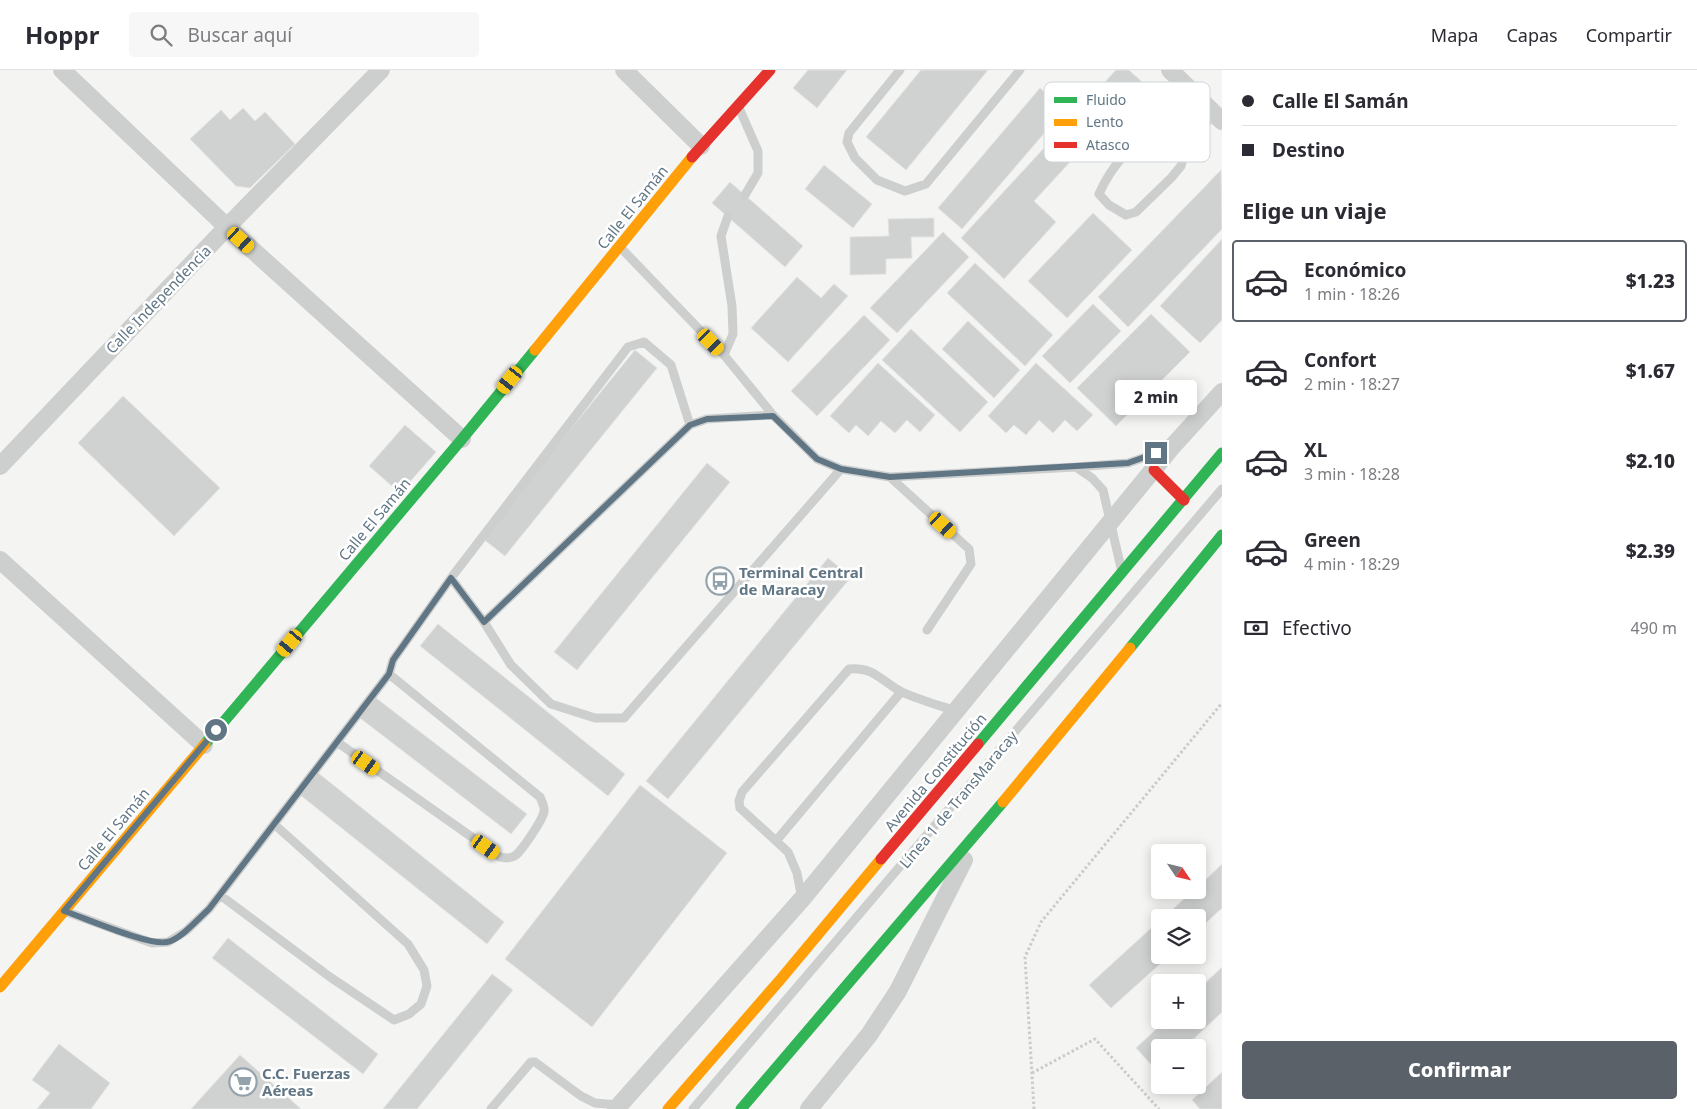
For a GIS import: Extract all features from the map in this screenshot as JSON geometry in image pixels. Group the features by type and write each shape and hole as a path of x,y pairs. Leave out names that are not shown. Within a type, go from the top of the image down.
{"street":[{"path":"62,70 227,227 462,439"},
{"name":"Calle Independencia","path":"0,466 227,227 381,70"},
{"path":"624,70 701,146"},
{"name":"Calle El Samán","path":"0,987 462,439 701,146 770,70"},
{"path":"1170,70 1182,82"},
{"path":"618,1107 802,898 962,705 1111,520 1171,448 1222,392"},
{"name":"Avenida Constitución","path":"668,1109 780,980 1222,453"},
{"path":"1154,470 1184,500"},
{"path":"741,1109 979,832 1222,535"},
{"path":"0,560 204,745"},
{"path":"809,1109 869,1034 898,991 979,832"}],"lane":[{"path":"900,70 849,133 847,142 854,158 877,180 904,191 926,184 1020,70"},
{"path":"738,105 758,151 758,172 745,195"},
{"path":"1120,162 1105,180 1099,194 1109,205 1126,215 1136,212 1171,178 1182,162"},
{"path":"724,355 732,334 732,306 721,236 728,216"},
{"path":"619,246 724,355 773,416 817,459 841,469 890,477 1076,468 1128,463 1171,448"},
{"path":"64,911 152,942 168,942 186,930 209,909 389,674 393,660 451,578 628,347 644,342 672,365 690,425"},
{"path":"484,622 690,425 707,419 773,416"},
{"path":"1076,468 1092,478 1103,490 1122,573"},
{"path":"451,578 484,622 511,665 552,704 595,718 624,718 841,469"},
{"path":"890,477 969,549 972,564 927,630"},
{"name":"Línea 1 de TransMaracay","path":"693,1109 1222,489"},
{"path":"802,898 797,873 788,852 740,808 739,801 742,792 849,669 870,670 901,692 950,709 962,705"},
{"path":"337,742 500,857 508,858 516,855 537,827 544,814 540,797 389,674"},
{"path":"776,841 901,692"},
{"path":"220,895 330,977 394,1020 409,1014 421,1004 427,986 424,970 408,944 274,824"},
{"path":"491,1109 529,1064 535,1062 581,1096 595,1103 618,1107"}],"path":[{"path":"1034,1109 1025,957 1041,922 1222,703"},
{"path":"1032,1072 1095,1039 1159,1109"}],"building":[{"path":"808,70 847,70 817,108 793,88"},
{"path":"921,70 988,70 906,170 866,137"},
{"path":"1116,70 1129,70 1142,82 1105,82"},
{"path":"1040,88 1044,91 1044,133 962,229 938,208"},
{"path":"243,108 255,121 265,112 295,144 250,188 236,186 190,139 221,110 230,120"},
{"path":"1044,148 1044,162 1070,162 1034,201 1056,222 1004,279 961,238"},
{"path":"824,165 872,204 853,228 805,189"},
{"path":"1221,170 1222,229 1128,327 1098,297"},
{"path":"730,182 803,246 785,267 712,203"},
{"path":"1093,213 1132,250 1067,318 1028,281"},
{"path":"934,218 934,237 911,237 912,258 886,259 886,274 850,275 850,237 889,236 888,219"},
{"path":"943,232 969,257 897,333 870,308"},
{"path":"1222,239 1222,320 1200,343 1160,306"},
{"path":"975,263 1053,335 1025,366 947,293"},
{"path":"797,277 821,298 834,284 848,296 788,362 751,328"},
{"path":"1093,304 1121,331 1070,383 1042,356"},
{"path":"1151,314 1190,352 1116,426 1077,388"},
{"path":"864,315 890,340 817,416 791,391"},
{"path":"968,321 1020,370 994,398 942,349"},
{"path":"911,329 988,402 960,432 882,360"},
{"path":"635,350 657,368 505,556 482,538"},
{"path":"878,363 935,415 920,432 907,420 895,433 881,421 868,436 856,425 849,433 830,416"},
{"path":"1036,363 1093,415 1077,431 1065,420 1053,433 1039,420 1026,435 1014,425 1006,433 988,416"},
{"path":"123,396 220,488 174,536 78,443"},
{"path":"405,425 436,452 400,493 369,466"},
{"path":"707,463 730,482 577,670 554,652"},
{"path":"828,558 851,577 668,799 646,781"},
{"path":"438,624 625,774 608,796 420,646"},
{"path":"376,698 527,814 511,834 360,718"},
{"path":"317,772 504,922 487,944 299,794"},
{"path":"640,785 727,853 592,1027 505,959"},
{"path":"1222,864 1222,908 1206,923 1206,909 1173,909 1184,899 1206,899 1206,879"},
{"path":"1151,928 1151,964 1160,964 1111,1008 1089,985"},
{"path":"228,938 378,1054 363,1074 212,958"},
{"path":"1222,967 1222,1012 1206,1027 1206,982"},
{"path":"492,974 513,990 417,1109 383,1109"},
{"path":"1156,1029 1204,1029 1194,1039 1151,1039 1151,1064 1136,1048"},
{"path":"59,1044 110,1083 91,1109 37,1109 50,1093 32,1080"},
{"name":"C.C. Fuerzas Aéreas","path":"240,1055 301,1109 191,1109"},
{"path":"1222,1072 1222,1109 1200,1109 1192,1100 1198,1094 1206,1094 1206,1087"}],"traffic: fast":[{"path":"205,744 535,350"},
{"path":"978,744 1222,453"},
{"path":"1130,648 1222,535"},
{"path":"741,1109 1003,802"}],"traffic: slow":[{"path":"535,350 692,157"},
{"path":"1003,802 1130,648"},
{"path":"0,987 205,744"},
{"path":"668,1109 780,980 881,859"}],"traffic: jam":[{"path":"692,157 770,70"},
{"path":"1154,470 1184,500"},
{"path":"881,859 978,744"}],"place":[{"name":"Terminal Central de Maracay","path":"720,581"},
{"name":"C.C. Fuerzas Aéreas","path":"243,1082"}],"route":[{"path":"216,730 64,911 152,942 168,942 186,930 209,909 389,674 393,660 451,578 484,622 690,425 707,419 773,416 817,459 841,469 890,477 1076,468 1128,463 1156,453"}]}
